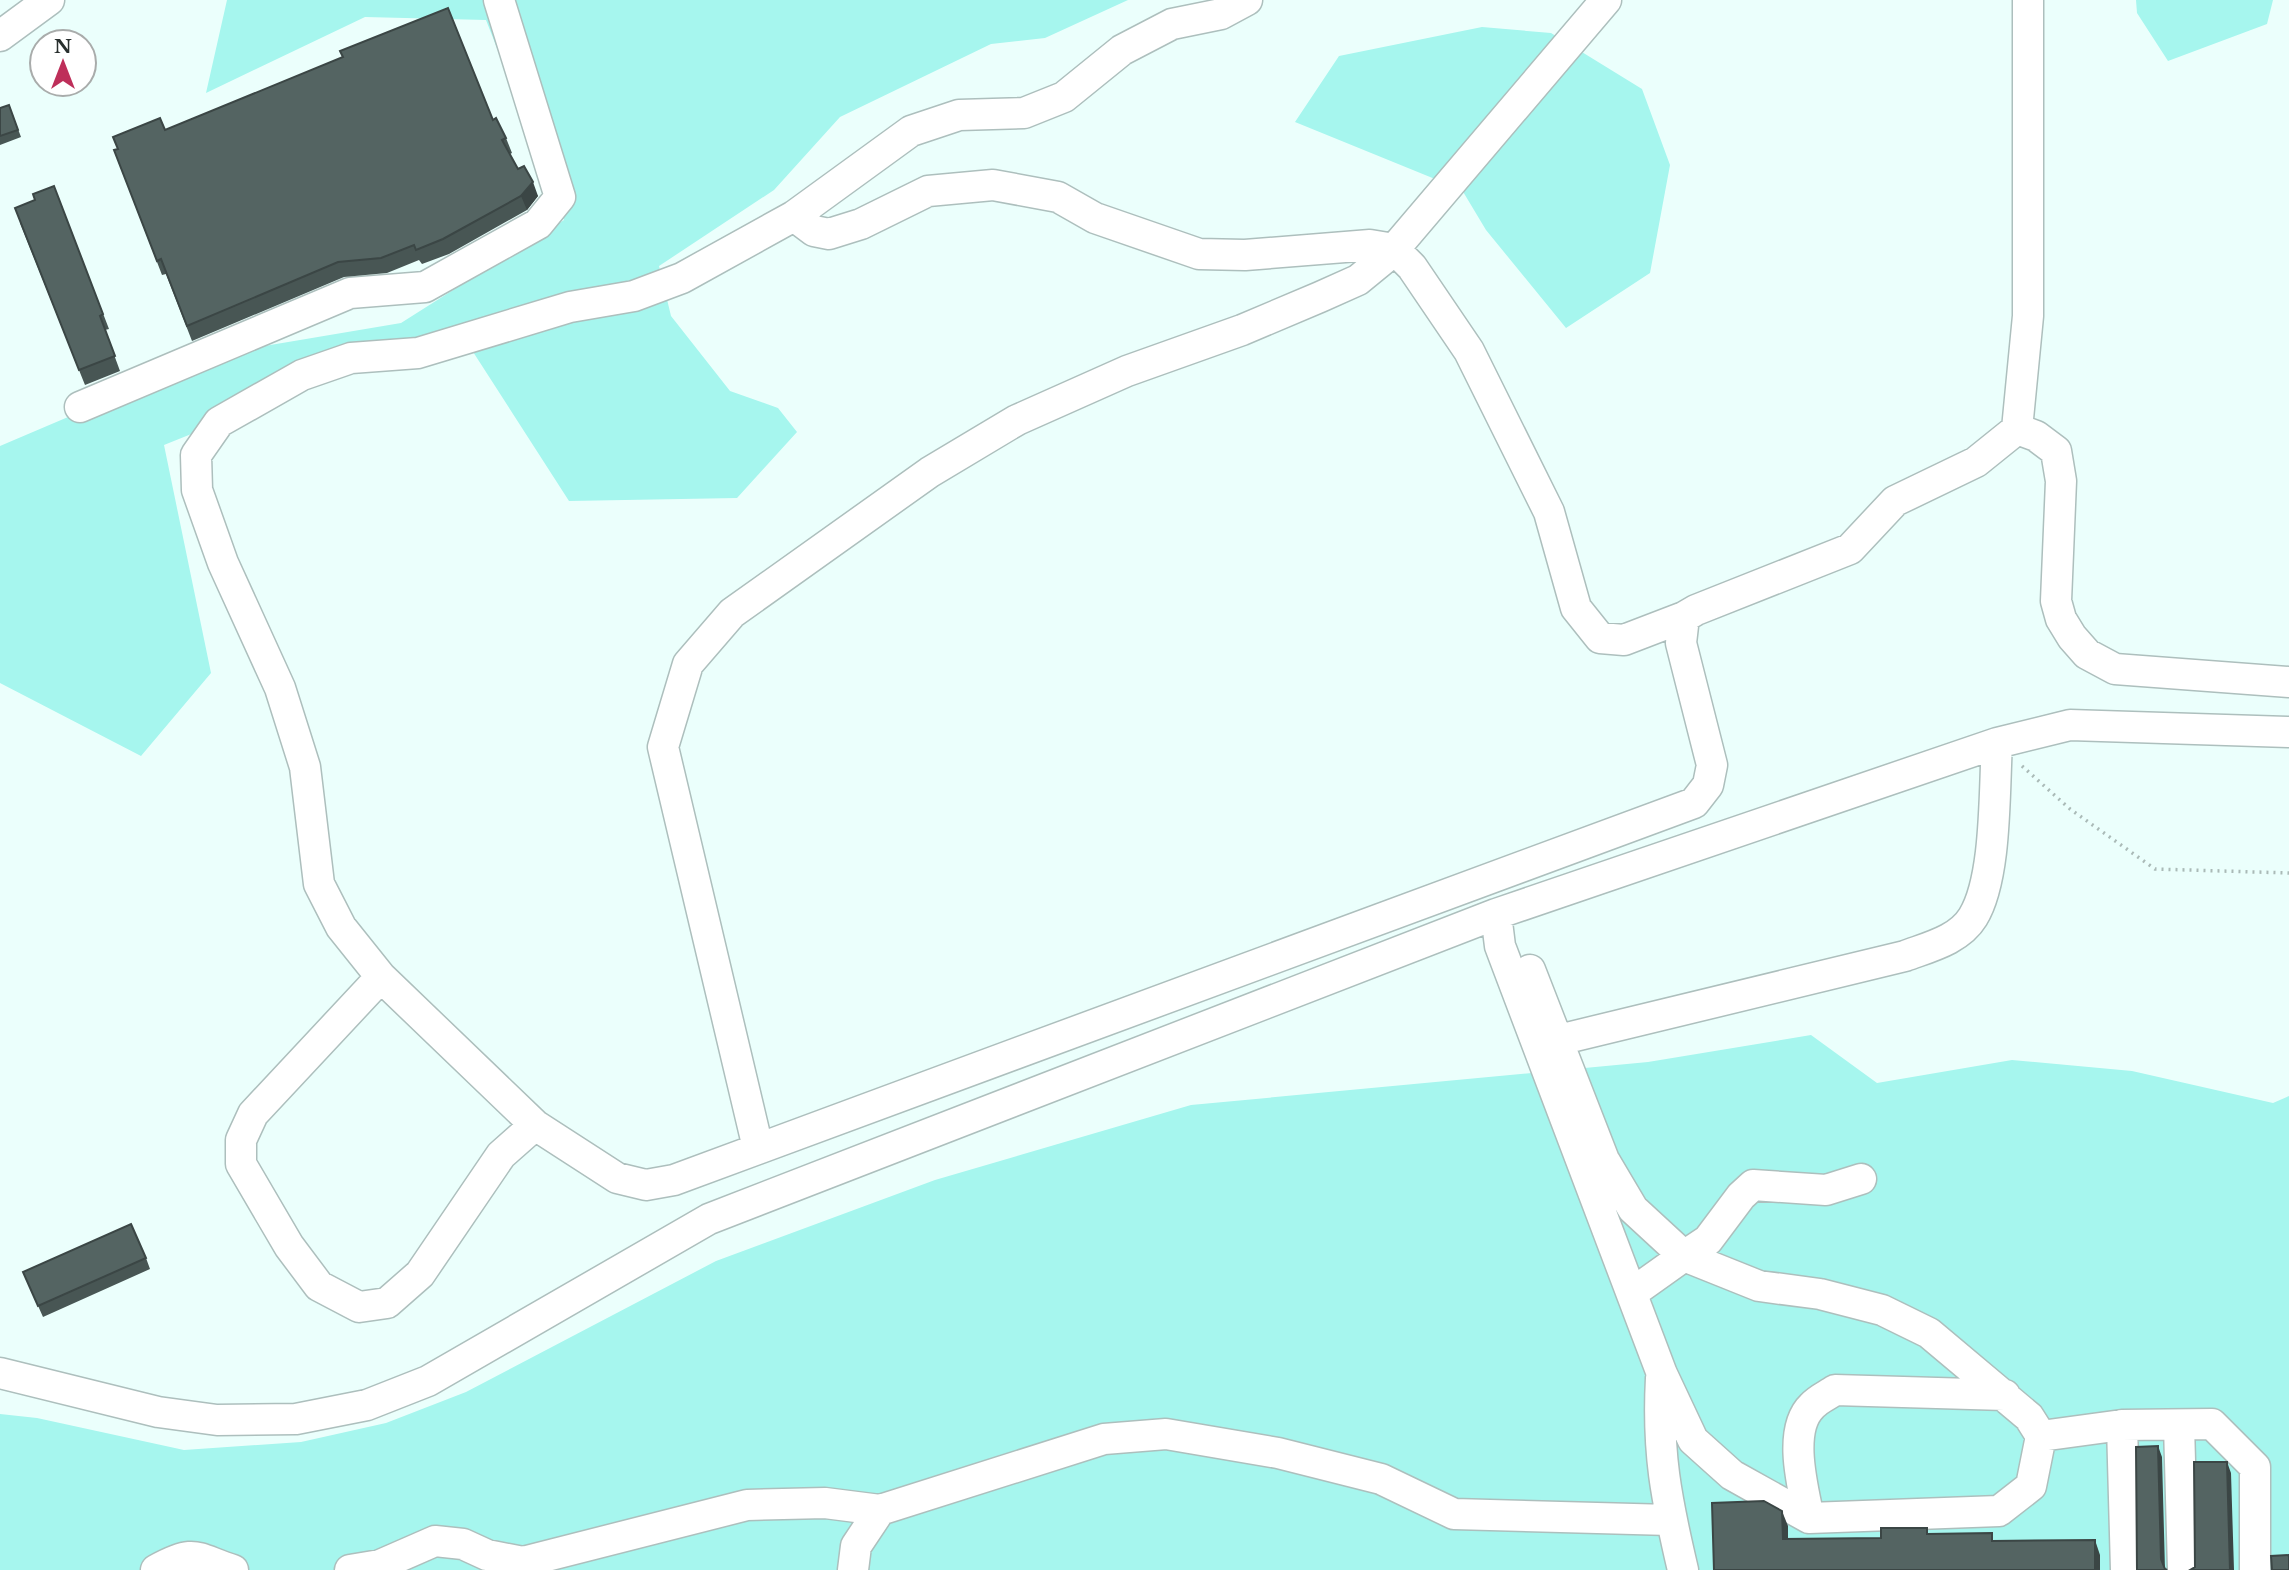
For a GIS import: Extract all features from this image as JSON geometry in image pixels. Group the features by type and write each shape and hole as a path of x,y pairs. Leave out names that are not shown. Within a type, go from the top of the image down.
{"street":[{"path":"0,36 49,0"},
{"path":"80,407 350,293 425,287 538,224 560,197 499,0"},
{"path":"1247,0 1222,14 1172,24 1122,50 1064,97 1024,113 959,115 911,131 794,216 682,278 634,296 570,307 418,353 351,358 302,375 219,422 196,455 197,490 223,563 280,688 305,767 320,884 341,927 381,977 535,1125 617,1178 646,1185 674,1180 1694,803 1708,785 1712,765 1681,643 1685,617"},
{"path":"758,1148 663,747 688,664 732,613 930,472 1017,420 1127,371 1242,330 1358,280 1394,249 1606,0"},
{"path":"794,216 814,231 829,234 861,224 928,191 993,185 1058,197 1095,218 1199,254 1245,255 1370,245 1394,249 1412,267 1469,351 1549,512 1576,608 1600,638 1625,640 1850,549 1895,500 1976,463 2017,429 2028,316 2028,0"},
{"path":"2017,429 2036,436 2056,451 2061,481 2056,601 2061,619 2087,654 2115,669 2289,682"},
{"path":"0,1373 158,1412 217,1420 296,1419 367,1405 428,1381 709,1219 1496,914 1997,743 2070,725 2289,732"},
{"path":"1549,1043 1905,956 1948,940 1973,918 1988,880 1997,743"},
{"path":"1496,914 1500,946 1549,1043 1610,1170 1633,1209 1684,1256 1759,1286 1820,1294 1882,1310 1929,1333 2029,1417 2040,1436 2031,1486 1999,1511 1809,1518 1732,1475 1693,1440 1662,1374 1632,1293 1549,1043"},
{"path":"381,977 253,1114 242,1140 242,1164 289,1246 319,1286 359,1307 387,1303 420,1274 501,1155 535,1125"},
{"path":"1632,1293 1708,1240 1741,1196 1753,1185 1826,1190 1861,1179"},
{"path":"1662,1374 1658,1434 1670,1520 1683,1570"},
{"path":"1809,1518 1798,1468 1802,1422 1812,1406 1835,1390 2006,1395"},
{"path":"2040,1436 2122,1425 2212,1424 2255,1467 2255,1570"},
{"path":"2122,1425 2126,1570"},
{"path":"2179,1425 2183,1570"},
{"path":"350,1570 380,1565 435,1541 463,1544 487,1555 523,1562 747,1505 825,1503 880,1510 1104,1439 1166,1434 1278,1453 1381,1479 1454,1514 1670,1520"},
{"path":"853,1570 856,1546 880,1510"},
{"path":"156,1570 176,1559 203,1556 233,1570"}],"path":[{"path":"1997,743 2070,809 2155,869 2289,873"}],"shaded area":[{"path":"227,0 1128,0 1045,38 991,44 840,117 774,190 659,266 671,316 730,391 778,408 797,432 737,498 569,501 457,327 164,445 211,673 141,756 0,683 0,446 216,354 401,323 564,220 486,20 365,17 206,93"},
{"path":"2136,0 2273,0 2267,24 2168,61 2137,13"},
{"path":"1482,27 1551,33 1642,89 1670,165 1650,273 1566,328 1486,230 1462,190 1295,122 1339,56"},
{"path":"1811,1035 1877,1083 2012,1060 2132,1071 2273,1103 2289,1096 2289,1570 0,1570 0,1414 37,1418 184,1450 301,1442 386,1423 466,1392 716,1261 935,1180 1191,1105 1648,1062"}],"building":[{"path":"448,8 493,120 496,118 506,138 502,140 518,169 524,166 533,182 521,196 443,239 416,250 414,245 381,258 338,262 187,326 161,259 157,261 114,150 118,149 113,137 160,118 165,130 343,57 340,51"},
{"path":"9,105 18,130 0,136 0,108"},
{"path":"54,186 103,314 100,316 115,356 79,370 15,208 35,200 33,194"},
{"path":"131,1224 146,1258 38,1306 23,1272"},
{"path":"2158,1446 2161,1559 2167,1570 2137,1570 2136,1447"},
{"path":"2194,1462 2227,1462 2230,1570 2190,1570 2195,1567"},
{"path":"1764,1501 1782,1511 1783,1539 1881,1538 1881,1528 1927,1528 1927,1534 1992,1533 1992,1541 2095,1540 2095,1570 1714,1570 1712,1503"},
{"path":"2289,1555 2289,1570 2272,1570 2271,1556"}]}
